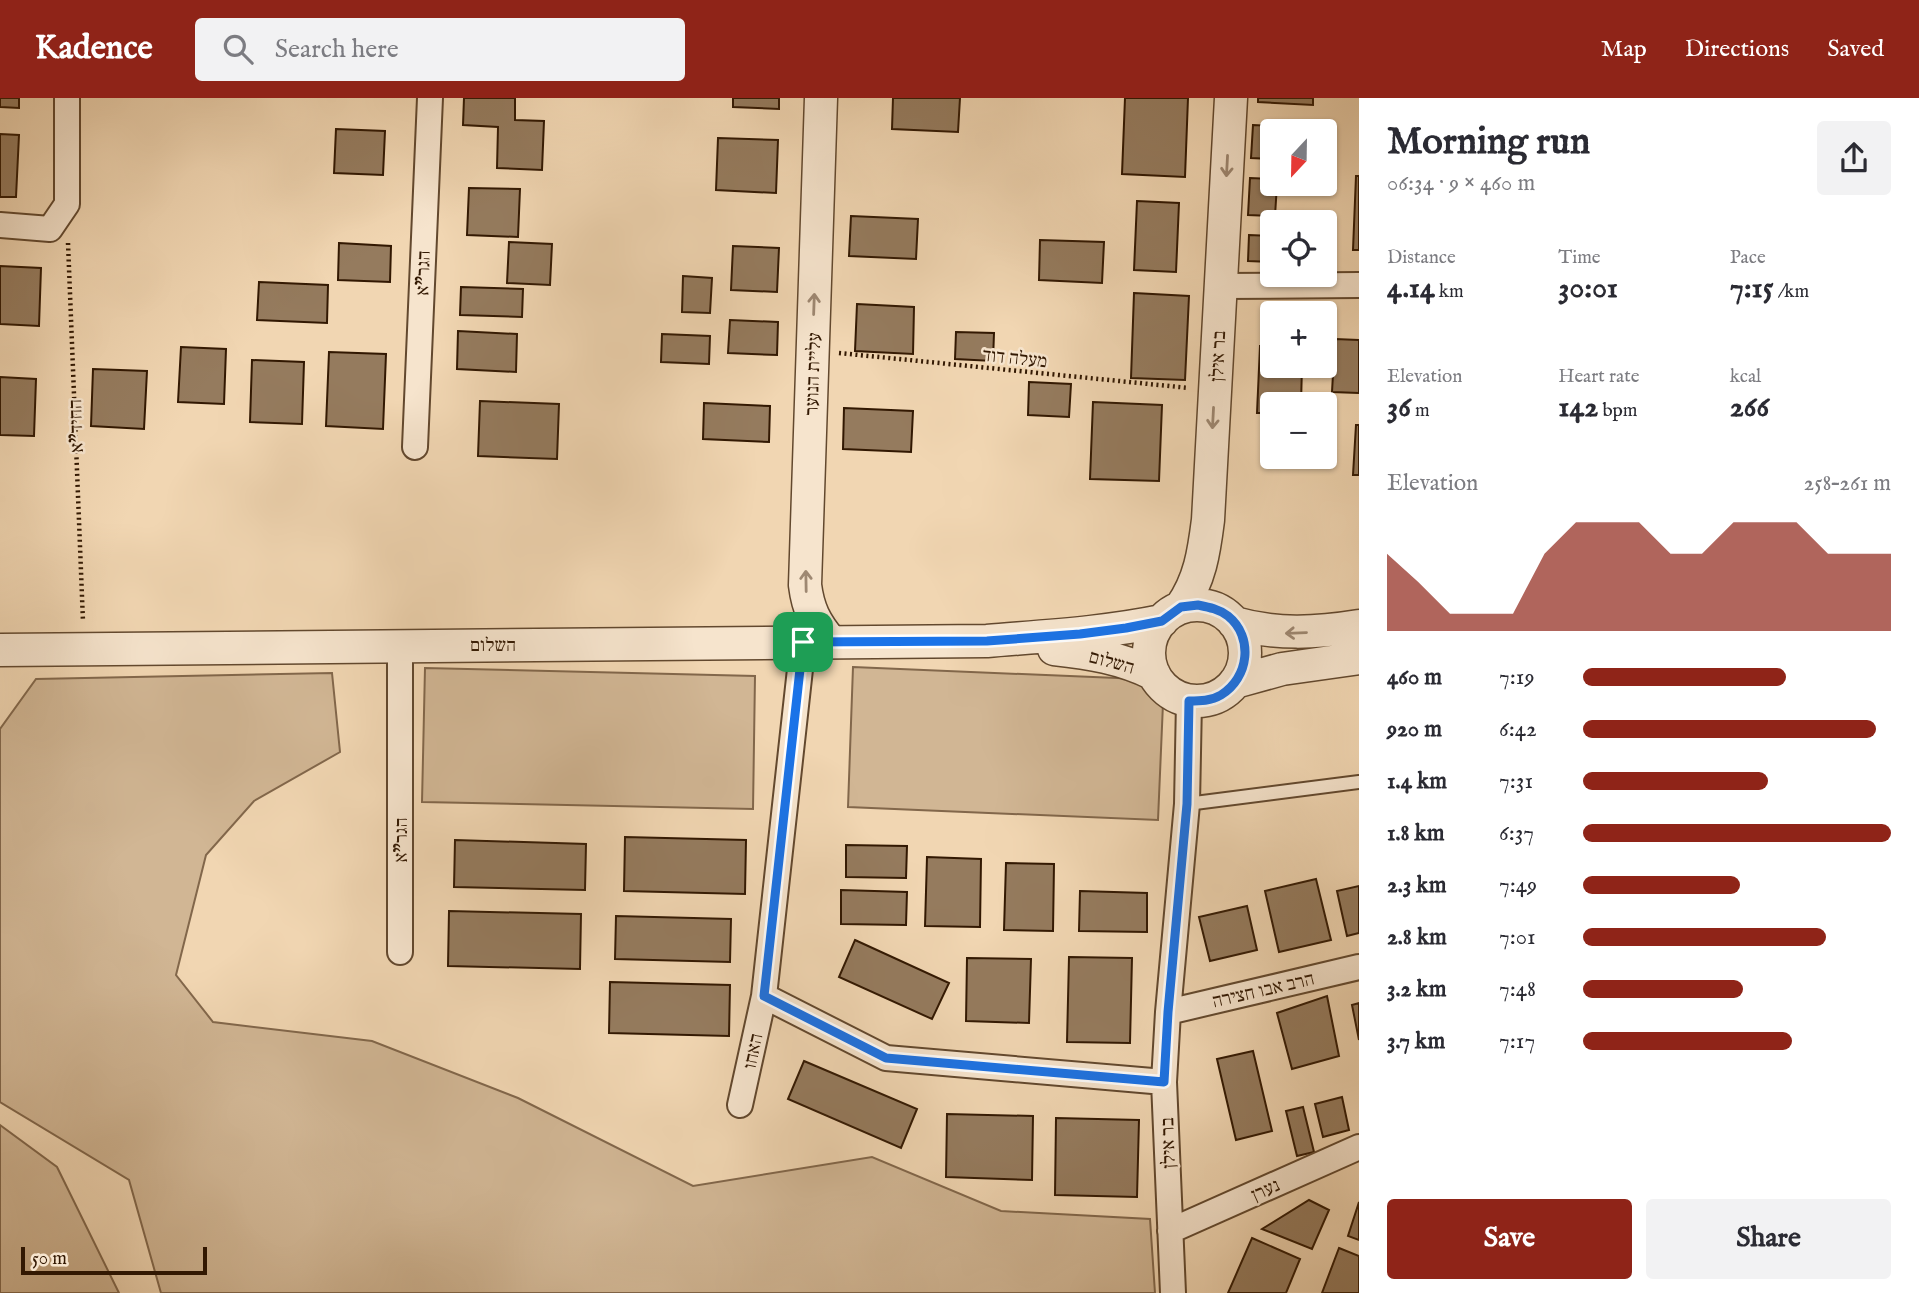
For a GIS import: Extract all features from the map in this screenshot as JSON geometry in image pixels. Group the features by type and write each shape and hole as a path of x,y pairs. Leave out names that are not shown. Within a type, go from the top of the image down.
{"street":[{"path":"0,225 50,229 67,204 67,98"},
{"name":"הגר\"א","path":"415,447 430,98"},
{"name":"עליית הנוער","path":"817,642 814,622 807,605 805,585 821,98"},
{"name":"בר אילן","path":"1172,614 1193,591 1209,520 1231,98"},
{"path":"1220,286 1359,285"},
{"path":"1198,605 1214,608 1234,623 1245,644 1245,659 1241,674 1235,682 1219,696 1205,701 1189,701 1175,696 1163,687 1154,674 1149,659 1150,643 1156,628 1172,614 1198,605"},
{"name":"השלום","path":"0,650 987,641 1126,628 1172,614"},
{"path":"1234,623 1282,633 1328,631 1359,626"},
{"name":"השלום","path":"987,641 1104,655 1130,662 1154,674"},
{"name":"האחו","path":"740,1105 764,996 817,642"},
{"name":"הגר\"א","path":"400,645 400,952"},
{"path":"1235,682 1282,669 1359,658"},
{"name":"בר אילן","path":"1173,1293 1164,1082 1187,804 1189,701"},
{"name":"הרב אבו חצירה","path":"1168,1012 1359,967"},
{"path":"764,996 886,1058 1164,1082"},
{"name":"נערן","path":"1170,1231 1359,1147"}],"lane":[{"path":"1187,804 1359,782"}],"path":[{"name":"החיד\"א","path":"67,204 83,649"},
{"name":"מעלה דוד","path":"813,351 1215,391"}],"shaded area":[{"path":"853,667 1164,680 1158,820 848,807"},
{"path":"425,668 755,676 753,809 422,802"},
{"path":"332,673 340,752 254,801 206,855 176,975 213,1022 372,1041 518,1098 693,1186 872,1157 1001,1211 1150,1219 1155,1293 161,1293 129,1180 0,1102 0,729 36,679"},
{"path":"0,1125 57,1167 119,1293 0,1293"}],"building":[{"path":"0,98 19,98 19,108 0,107"},
{"path":"464,98 515,98 515,120 544,121 542,170 497,168 498,127 463,125"},
{"path":"733,98 779,98 779,109 733,107"},
{"path":"893,98 960,98 958,132 892,129"},
{"path":"1125,98 1188,98 1185,177 1122,174"},
{"path":"1258,98 1313,98 1313,105 1258,102"},
{"path":"1253,125 1260,125 1260,158 1251,158"},
{"path":"336,129 385,131 383,175 334,173"},
{"path":"0,134 19,135 16,197 0,197"},
{"path":"718,138 778,140 776,193 716,190"},
{"path":"1356,176 1359,176 1359,250 1353,250"},
{"path":"1250,178 1260,178 1260,196 1276,196 1275,210 1260,210 1260,215 1248,215"},
{"path":"469,188 520,189 518,237 467,235"},
{"path":"1137,201 1179,203 1176,272 1134,270"},
{"path":"851,216 918,219 916,259 849,256"},
{"path":"1249,235 1260,235 1260,262 1248,261"},
{"path":"1040,240 1104,242 1102,283 1039,280"},
{"path":"509,242 552,244 550,285 507,283"},
{"path":"339,243 391,246 390,282 338,280"},
{"path":"733,246 779,248 777,292 731,290"},
{"path":"0,266 41,268 39,326 0,324"},
{"path":"683,276 712,278 710,313 682,312"},
{"path":"259,282 328,285 327,323 257,320"},
{"path":"461,287 523,289 522,317 460,315"},
{"path":"1134,293 1189,296 1185,380 1131,378"},
{"path":"857,304 914,307 913,354 855,351"},
{"path":"730,320 778,322 777,355 728,353"},
{"path":"458,331 517,334 516,372 457,369"},
{"path":"956,332 994,333 993,361 955,359"},
{"path":"662,334 710,336 709,364 661,362"},
{"path":"1337,339 1359,340 1359,393 1332,392 1333,378 1337,378"},
{"path":"1260,346 1260,378 1302,378 1301,392 1260,392 1260,413 1257,413"},
{"path":"181,347 226,349 224,404 178,402"},
{"path":"329,352 386,354 383,429 326,426"},
{"path":"252,360 304,362 302,424 250,422"},
{"path":"93,369 147,371 144,429 91,426"},
{"path":"0,377 36,379 34,436 0,435"},
{"path":"1029,382 1071,384 1069,417 1028,415"},
{"path":"480,401 559,404 557,459 478,456"},
{"path":"1093,402 1162,405 1159,481 1090,479"},
{"path":"704,403 770,406 769,442 703,439"},
{"path":"844,408 913,411 911,452 843,449"},
{"path":"1356,425 1359,425 1359,475 1353,475"},
{"path":"625,837 746,840 745,894 624,891"},
{"path":"455,840 586,844 585,890 454,887"},
{"path":"846,845 907,846 906,878 846,877"},
{"path":"927,857 981,859 980,927 925,926"},
{"path":"1006,863 1054,864 1053,931 1004,930"},
{"path":"1316,879 1331,940 1279,952 1265,891"},
{"path":"1359,886 1359,933 1347,936 1337,891"},
{"path":"841,890 907,892 906,925 841,924"},
{"path":"1080,891 1147,893 1147,932 1079,931"},
{"path":"1247,906 1257,950 1210,961 1199,917"},
{"path":"449,911 581,914 580,969 448,966"},
{"path":"616,916 731,919 730,962 615,959"},
{"path":"855,940 949,983 932,1019 839,977"},
{"path":"1069,957 1132,958 1130,1043 1067,1042"},
{"path":"967,958 1031,959 1029,1023 966,1021"},
{"path":"610,982 730,985 729,1036 609,1033"},
{"path":"1327,996 1339,1056 1292,1069 1277,1013"},
{"path":"1359,1003 1359,1040 1352,1005"},
{"path":"1253,1051 1272,1131 1236,1140 1217,1059"},
{"path":"804,1061 917,1109 901,1148 788,1099"},
{"path":"1342,1097 1349,1130 1323,1137 1315,1104"},
{"path":"1303,1107 1314,1152 1297,1156 1286,1111"},
{"path":"947,1114 1033,1116 1032,1180 946,1177"},
{"path":"1056,1118 1139,1120 1137,1197 1055,1195"},
{"path":"1309,1200 1329,1210 1312,1249 1262,1229"},
{"path":"1359,1202 1359,1240 1348,1236"},
{"path":"1252,1238 1300,1259 1286,1293 1228,1293"},
{"path":"1339,1248 1359,1256 1359,1293 1322,1293"}],"route":[{"path":"1198,605 1214,608 1228,616 1239,629 1245,644 1241,674 1232,686 1219,696 1205,701 1189,701 1187,804 1164,1082 886,1058 764,996 803,642 987,641 1080,634 1162,621 1181,607 1198,605"}]}
